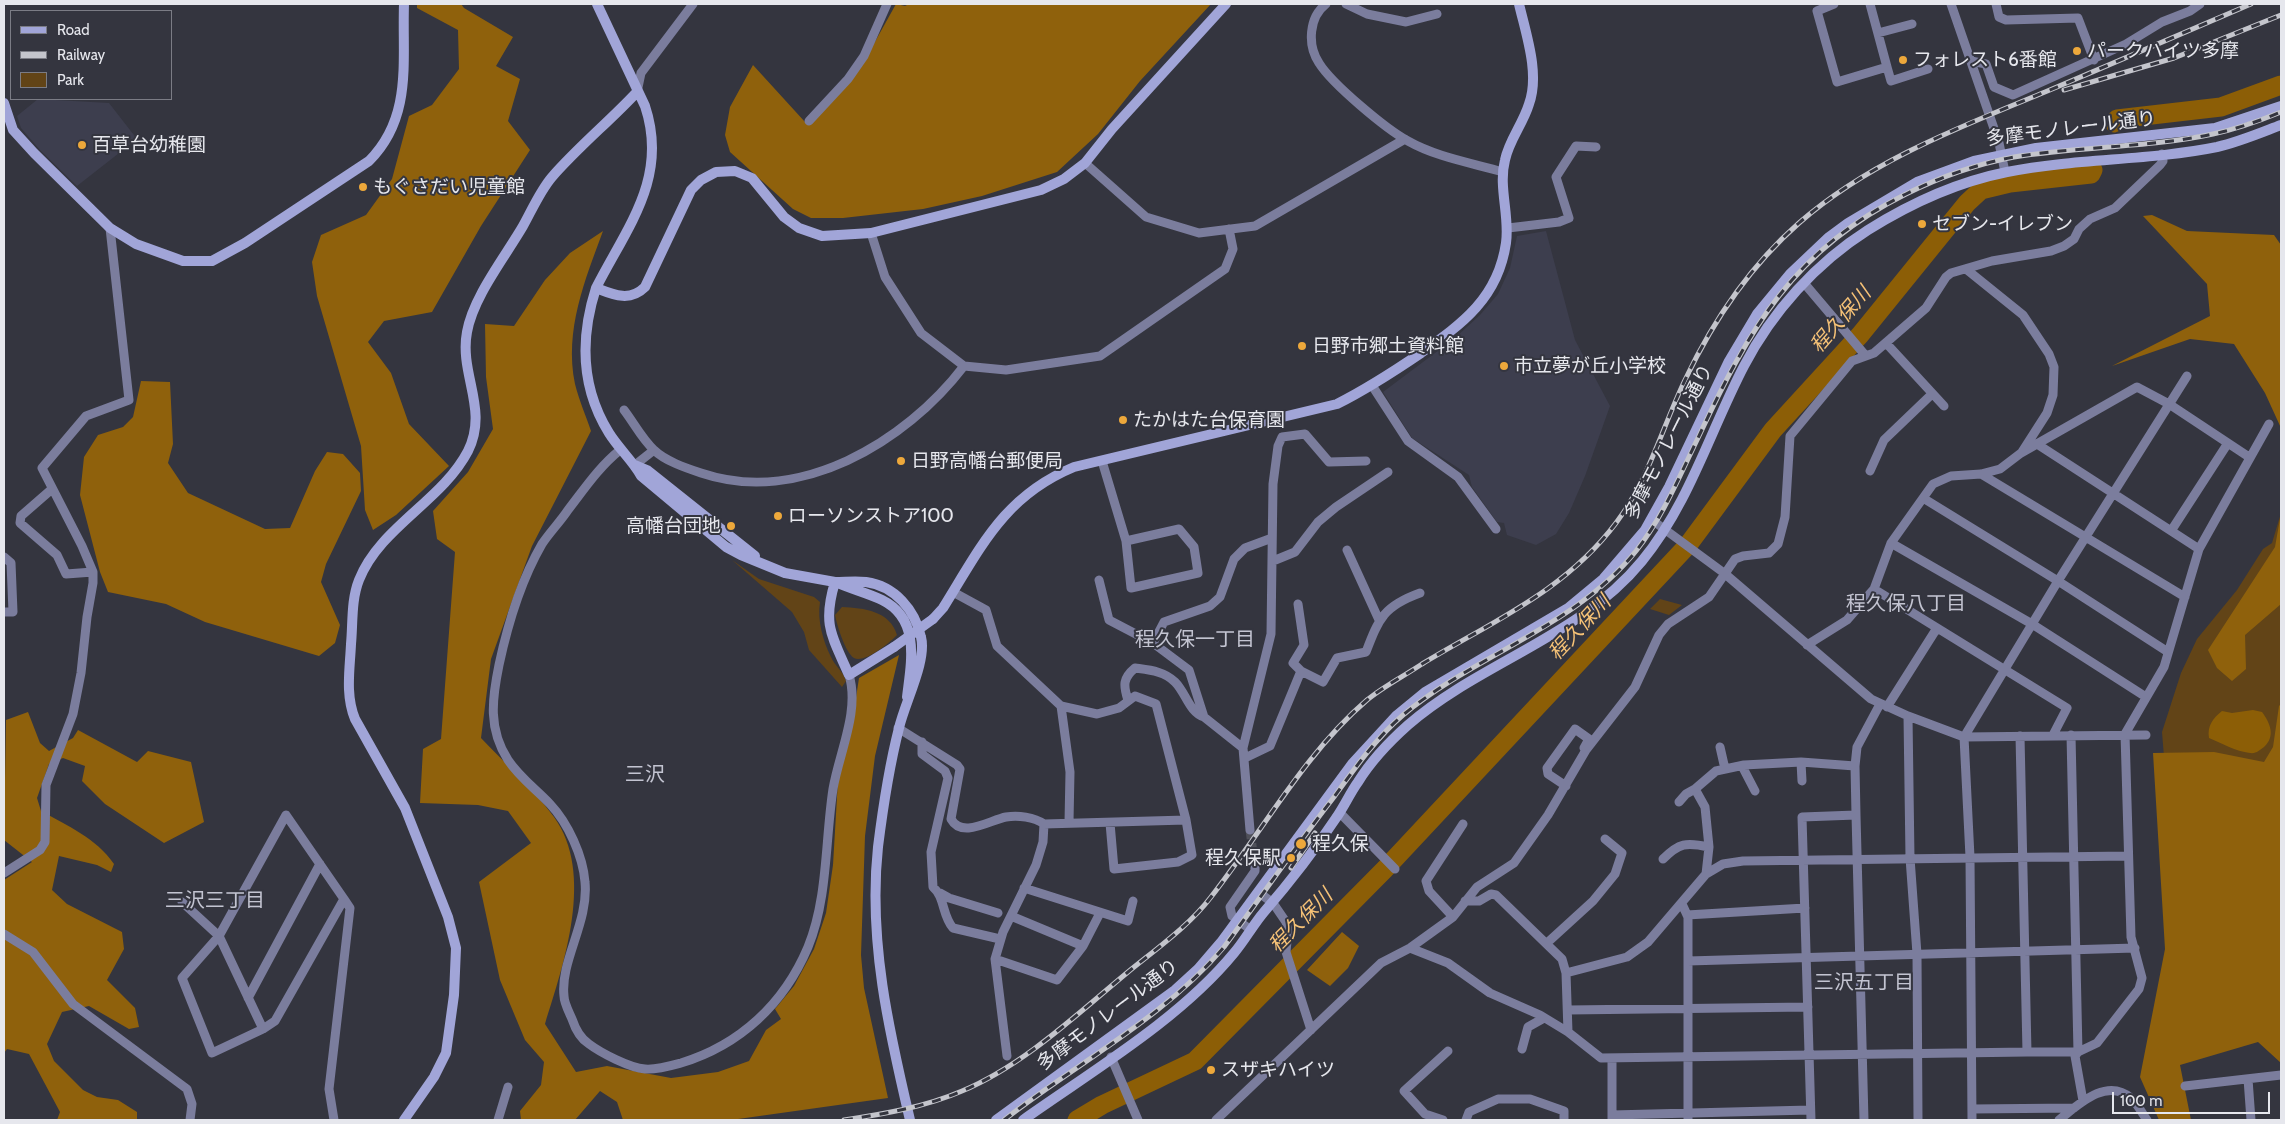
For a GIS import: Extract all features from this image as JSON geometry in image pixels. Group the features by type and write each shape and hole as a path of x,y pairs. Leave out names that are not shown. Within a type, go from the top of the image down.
{"street":[{"path":"4,103 18,136 110,228 136,244 174,259 195,262 212,261 245,243 369,161 385,143 396,123 401,97 404,4"},
{"path":"597,4 649,118 652,140 648,182 636,216 596,288 586,336 587,373 596,407 620,450 635,465 641,476 726,547 786,573 835,582 884,601 904,618 912,641 907,697 898,728 878,849 876,916 885,1002 910,1120"},
{"path":"404,1120 434,1078 446,1053 454,1003 456,948 448,917 405,808 354,719 351,708 349,678 354,599 359,580 375,554 451,475 471,443 476,425 476,408 468,371 466,338 469,322 479,300 550,179 637,92 641,73 693,4"},
{"path":"809,121 848,79 864,56 887,4"},
{"path":"596,288 616,296 632,296 645,287 690,190 701,180 716,172 735,171 752,178 784,217 799,228 822,236 871,232 1041,190 1064,179 1085,163 1112,129 1226,4"},
{"path":"1326,4 1320,8 1312,25 1312,42 1318,63 1354,100 1405,139 1438,153 1503,172"},
{"path":"1346,4 1367,14 1406,22 1436,14"},
{"path":"849,674 894,647 933,619 953,592 996,525 1017,502 1050,477 1074,468 1337,404 1373,387 1470,316 1480,304 1499,273 1504,257 1508,228 1503,172 1509,147 1529,105 1532,92 1533,76 1519,4"},
{"path":"1834,4 1815,8 1837,82 1887,67"},
{"path":"1870,4 1891,80 1928,69"},
{"path":"1951,4 2006,172"},
{"path":"1996,4 1999,17 2006,20 2078,18 2094,60"},
{"path":"1971,61 1986,64 1994,87 2014,95 2094,60 2126,44 2162,22 2190,11 2200,4"},
{"path":"1878,33 1912,24"},
{"name":"多摩モノレール通り","path":"996,1120 1175,990 1198,969 1237,920 1352,764 1397,714 1425,692 1548,620 1586,594 1618,564 1652,520 1743,336 1790,274 1835,232 1899,192 1946,170 2001,153 2201,131 2229,125 2281,106"},
{"name":"多摩モノレール通り","path":"1023,1120 1186,1003 1211,980 1273,903 1340,813 1365,772 1411,723 1460,688 1554,634 1594,607 1630,574 1665,529 1685,493 1754,349 1769,325 1804,283 1856,238 1906,208 1961,184 2006,172 2218,146 2281,125"},
{"path":"1085,163 1146,216 1199,233 1254,226 1405,139"},
{"path":"1508,228 1559,222 1568,218 1556,177 1576,146 1596,147"},
{"path":"1216,1120 1381,963 1410,948 1453,917 1477,887 1514,862 1548,815 1586,750 1635,687 1659,635 1668,624 1709,597 1724,572 1735,560 1743,556 1770,553 1778,544 1784,517 1790,436 1852,361 1874,353 1886,343 1929,305 1946,277 1957,270 2051,251 2064,246 2074,239 2079,229 2090,219 2115,208 2160,165 2163,161 2162,154"},
{"path":"4,874 40,850 45,842 46,785 76,698 81,674 92,572 82,546 42,468 86,416 128,400 110,228"},
{"path":"871,232 885,277 921,333 964,366 1006,370 1100,356 1225,269 1233,249 1229,229"},
{"path":"1966,269 2024,315 2049,354 2054,367 2053,395 2047,413 2021,453"},
{"path":"1804,283 1849,334 1865,356"},
{"path":"1886,343 1944,406"},
{"path":"624,410 654,450 692,470 717,478 746,482 800,478 855,458 893,434 945,390 964,366"},
{"path":"1972,1120 1970,857 1964,737 2058,580 2187,376"},
{"path":"1373,387 1408,441 1464,483 1496,529"},
{"path":"1807,645 1847,620 1874,589 1891,543 1933,484 1951,476 1981,474 2000,469 2021,453 2137,387 2169,404 2249,457"},
{"path":"1870,471 1884,440 1932,394"},
{"path":"1410,948 1448,963 1490,993 1544,1018 1568,1032 1601,1058 2078,1052 2097,1044 2140,989 2142,978 2131,937 2125,734 2164,667 2199,550 2269,424"},
{"path":"1250,830 1243,748 1271,634 1273,484 1278,446 1282,437 1305,434 1329,462 1366,461"},
{"path":"2171,531 2228,443"},
{"path":"2037,444 2199,550"},
{"path":"620,450 596,472 543,543 521,585 507,627 492,708 494,733 507,759 526,783 550,804 565,823 583,867 585,884 583,915 568,967 564,997 573,1023 585,1042 606,1054 644,1070 668,1067 703,1056 746,1031 770,1009 785,988 808,946 818,907 834,786 852,700 852,684 849,674 828,629 828,611 835,582"},
{"path":"635,465 654,450"},
{"path":"1102,461 1126,541 1131,588 1198,573 1194,547 1179,529 1126,541"},
{"path":"1273,562 1294,552 1318,522 1336,507 1388,472"},
{"path":"1981,474 2185,597"},
{"path":"52,489 21,516 20,522 57,555 66,574 92,572"},
{"path":"1922,498 2058,580 2168,652"},
{"path":"1652,520 1724,572 1871,699 1908,716 1964,737 2146,735"},
{"path":"1153,643 1164,622 1210,606 1220,596 1234,559 1245,548 1272,538"},
{"path":"1891,543 2032,624 2146,697"},
{"path":"1347,550 1378,620"},
{"path":"4,557 11,563 13,612 4,612"},
{"path":"1099,580 1109,620 1153,643 1189,670 1204,717"},
{"path":"1874,589 2067,708 2053,735"},
{"path":"953,592 986,610 997,646 1061,706 1097,714 1119,708 1135,696 1156,704 1186,820 1192,855 1178,862 1114,869 1110,823"},
{"path":"1298,604 1304,645 1293,663 1301,671 1323,682 1337,658 1366,652 1378,620 1403,599 1420,593"},
{"path":"1864,1120 1854,766 1857,747 1937,628"},
{"path":"1128,700 1123,687 1126,676 1135,668 1160,672 1175,682 1197,714 1204,717 1243,748"},
{"path":"1245,758 1270,746 1301,671"},
{"path":"1061,706 1070,772 1069,822"},
{"path":"1908,716 1910,858 1917,954 1918,1120"},
{"path":"898,728 922,742 960,769 951,819 953,824 958,826 982,827 1005,817 1038,820 1044,824 1186,820"},
{"path":"1566,786 1548,774 1547,768 1575,729 1589,738 1584,748 1586,750"},
{"path":"2071,735 2078,1052 2075,1056 2083,1101"},
{"path":"2020,736 2027,1052"},
{"path":"922,742 922,754 945,770 948,778 931,852 933,887 949,898 998,913"},
{"path":"1720,748 1725,769"},
{"path":"1679,802 1686,794 1695,789 1716,771 1725,769 1801,762 1854,766"},
{"path":"1801,762 1802,782"},
{"path":"1742,766 1755,791"},
{"path":"1695,789 1705,807 1709,846 1706,874"},
{"path":"1340,813 1394,869"},
{"path":"334,1120 329,1090 350,908 344,899 320,864 286,815 219,936 182,978 212,1052 263,1029 275,1020 344,899"},
{"path":"1810,1120 1802,817 1856,815"},
{"path":"1007,1056 995,959 1000,939 1036,865 1043,842 1044,824"},
{"path":"1453,917 1429,891 1426,881 1463,824"},
{"path":"1547,943 1593,901 1615,874 1622,853 1605,839"},
{"path":"1663,859 1676,846 1694,843 1709,846"},
{"path":"1566,973 1627,957 1648,942 1706,874 1723,864 1743,861 1804,859 2128,856"},
{"path":"248,998 320,864"},
{"path":"1251,930 1232,916 1230,907 1255,871 1255,868"},
{"path":"1024,888 1128,921 1133,901"},
{"path":"1258,892 1273,903 1283,914 1288,930 1287,954 1311,1030"},
{"path":"940,893 949,923 953,928 1000,939"},
{"path":"1465,901 1480,901 1491,894 1496,894 1562,959 1566,973 1568,1032"},
{"path":"182,902 219,936 263,1029"},
{"path":"1682,904 1687,915 1688,1117"},
{"path":"1687,915 1805,908"},
{"path":"995,959 1057,980 1083,946 1100,913"},
{"path":"1011,916 1083,946"},
{"path":"4,934 33,952 73,1004 187,1089 192,1104 190,1120"},
{"path":"1688,961 2135,948"},
{"path":"1568,1010 1808,1007"},
{"path":"1522,1049 1528,1027 1544,1018"},
{"path":"1443,1120 1425,1114 1404,1091 1448,1051"},
{"path":"1111,1057 1138,1120"},
{"path":"1612,1059 1612,1118 1688,1117 1810,1110"},
{"path":"2185,1086 2281,1075"},
{"path":"2248,1079 2251,1120"},
{"path":"498,1120 508,1087"},
{"path":"2059,1120 2096,1093 2120,1092 2132,1098 2147,1120"},
{"path":"1466,1120 1469,1112 1498,1099 1530,1099 1564,1111 1564,1120"},
{"path":"1972,1109 2074,1108"}],"shaded area":[{"path":"417,4 461,4 464,8 513,37 496,66 520,79 508,121 530,150 481,226 432,312 384,321 368,342 391,373 409,424 449,466 396,515 373,530 365,510 361,446 317,296 312,262 321,235 366,215 392,179 409,116 432,105 459,69 458,30 417,8"},
{"path":"896,4 905,6 909,4 1211,4 1140,81 1098,134 1057,172 982,196 923,209 843,218 811,218 793,209 730,152 725,135 730,107 753,65 805,122 862,65"},
{"name":"百草台幼稚園","path":"37,100 109,103 137,139 77,186 40,150 21,128 17,116"},
{"path":"2152,215 2187,231 2274,235 2281,245 2281,428 2265,393 2234,344 2190,339 2112,366 2210,316 2207,284 2143,216"},
{"path":"603,231 583,287 574,325 572,344 575,384 591,431 532,546 491,659 481,738 528,786 554,817 566,840 573,865 572,919 567,947 545,1024 576,1072 607,1066 671,1078 718,1072 749,1061 766,1030 781,1019 775,1009 794,986 814,949 826,913 833,865 838,780 852,724 859,678 899,655 875,756 865,836 861,955 864,988 888,1098 731,1120 623,1120 617,1102 600,1091 575,1120 521,1120 520,1111 541,1085 544,1062 525,1040 500,980 479,882 531,843 508,811 478,805 420,803 423,749 441,739 455,552 437,539 433,511 468,472 493,429 486,377 485,324 514,326 545,280 570,253"},
{"name":"市立夢が丘小学校","path":"1546,231 1575,340 1610,406 1585,476 1569,513 1556,534 1536,545 1507,535 1504,523 1497,522 1472,487 1469,475 1412,438 1383,392 1455,338 1480,315 1498,294 1510,268 1517,236"},
{"path":"141,381 170,382 173,444 168,463 188,493 265,529 290,528 315,471 327,452 343,454 360,473 361,491 326,564 321,582 340,625 335,643 319,656 205,622 166,604 108,592 100,572 80,495 84,457 98,435 123,427 133,417"},
{"path":"2281,513 2281,604 2245,635 2246,669 2232,681 2217,668 2208,650 2275,547"},
{"path":"2281,704 2281,1063 2258,1042 2180,1065 2191,1120 2159,1120 2140,1077 2165,949 2153,753 2214,752 2264,762 2273,747 2279,706"},
{"path":"2253,710 2262,712 2270,730 2270,738 2264,747 2256,752 2245,752 2209,738 2211,723 2222,711 2232,713"},
{"path":"28,712 40,743 49,751 73,738 78,730 137,762 148,751 191,762 204,822 164,843 105,804 82,781 85,766 63,758 49,764 37,798 41,811 90,840 114,864 111,872 97,865 59,856 52,890 67,904 122,932 124,949 107,980 135,1008 139,1027 129,1029 89,1006 62,1012 47,1044 54,1061 83,1090 97,1097 118,1100 137,1112 137,1120 57,1120 60,1112 29,1054 7,1049 4,1053 4,880 32,862 4,840 6,720"},
{"path":"1342,932 1359,946 1348,968 1330,986 1307,970"}],"green space":[{"path":"2281,513 2281,988 2175,895 2162,732 2181,673 2197,639 2237,590 2263,549 2272,543"},
{"path":"732,560 759,579 814,597 820,602 821,630 831,657 846,681 842,687 809,650 804,632 792,612"},
{"path":"1660,599 1682,605 1669,615 1650,609"},
{"path":"842,607 859,608 875,612 889,621 897,635 870,655 864,658 854,658 845,644 835,615"}],"waterway":[{"name":"程久保川","path":"2114,123 2117,119 2221,107 2281,85"},
{"name":"程久保川","path":"1077,1120 1102,1105 1195,1061 1385,869 1688,545 1773,430 1860,335 1967,203 1981,190 2010,183 2091,174 2093,170"}],"tunnel":[{"path":"1250,830 1255,868"}],"railway":[{"path":"844,1120 919,1106 948,1097 985,1080 1049,1038 1193,918 1230,872 1303,769 1344,721 1367,700 1422,664 1526,603 1574,568 1596,547 1616,523 1637,489 1685,380 1720,316 1764,257 1799,223 1826,201 1855,181 1949,132 2251,4"},
{"path":"2064,90 2174,58 2281,15"},
{"path":"1004,1120 1147,1018 1175,996 1200,972 1224,947 1366,754 1403,715 1462,674 1524,639 1584,600 1611,577 1636,551 1646,538 1670,496 1717,399 1756,328 1779,296 1804,267 1833,240 1867,216 1906,194 1932,182 1986,163 2039,153 2188,139 2231,130 2281,112"},
{"path":"1291,868 1315,833"}],"place":[{"name":"パークハイツ多摩","path":"2077,51"},
{"name":"フォレスト6番館","path":"1903,60"},
{"name":"百草台幼稚園","path":"82,145"},
{"name":"もぐさだい児童館","path":"363,187"},
{"name":"セブン-イレブン","path":"1922,224"},
{"name":"日野市郷土資料館","path":"1302,346"},
{"name":"市立夢が丘小学校","path":"1504,366"},
{"name":"たかはた台保育園","path":"1123,420"},
{"name":"日野高幡台郵便局","path":"901,461"},
{"name":"ローソンストア100","path":"778,516"},
{"name":"高幡台団地","path":"731,526"},
{"name":"程久保","path":"1301,844"},
{"name":"程久保駅","path":"1291,858"},
{"name":"スザキハイツ","path":"1211,1070"}],"district":[{"name":"程久保八丁目","path":"1906,604"},
{"name":"程久保一丁目","path":"1195,640"},
{"name":"三沢","path":"645,775"},
{"name":"三沢三丁目","path":"215,901"},
{"name":"三沢五丁目","path":"1864,983"}]}
